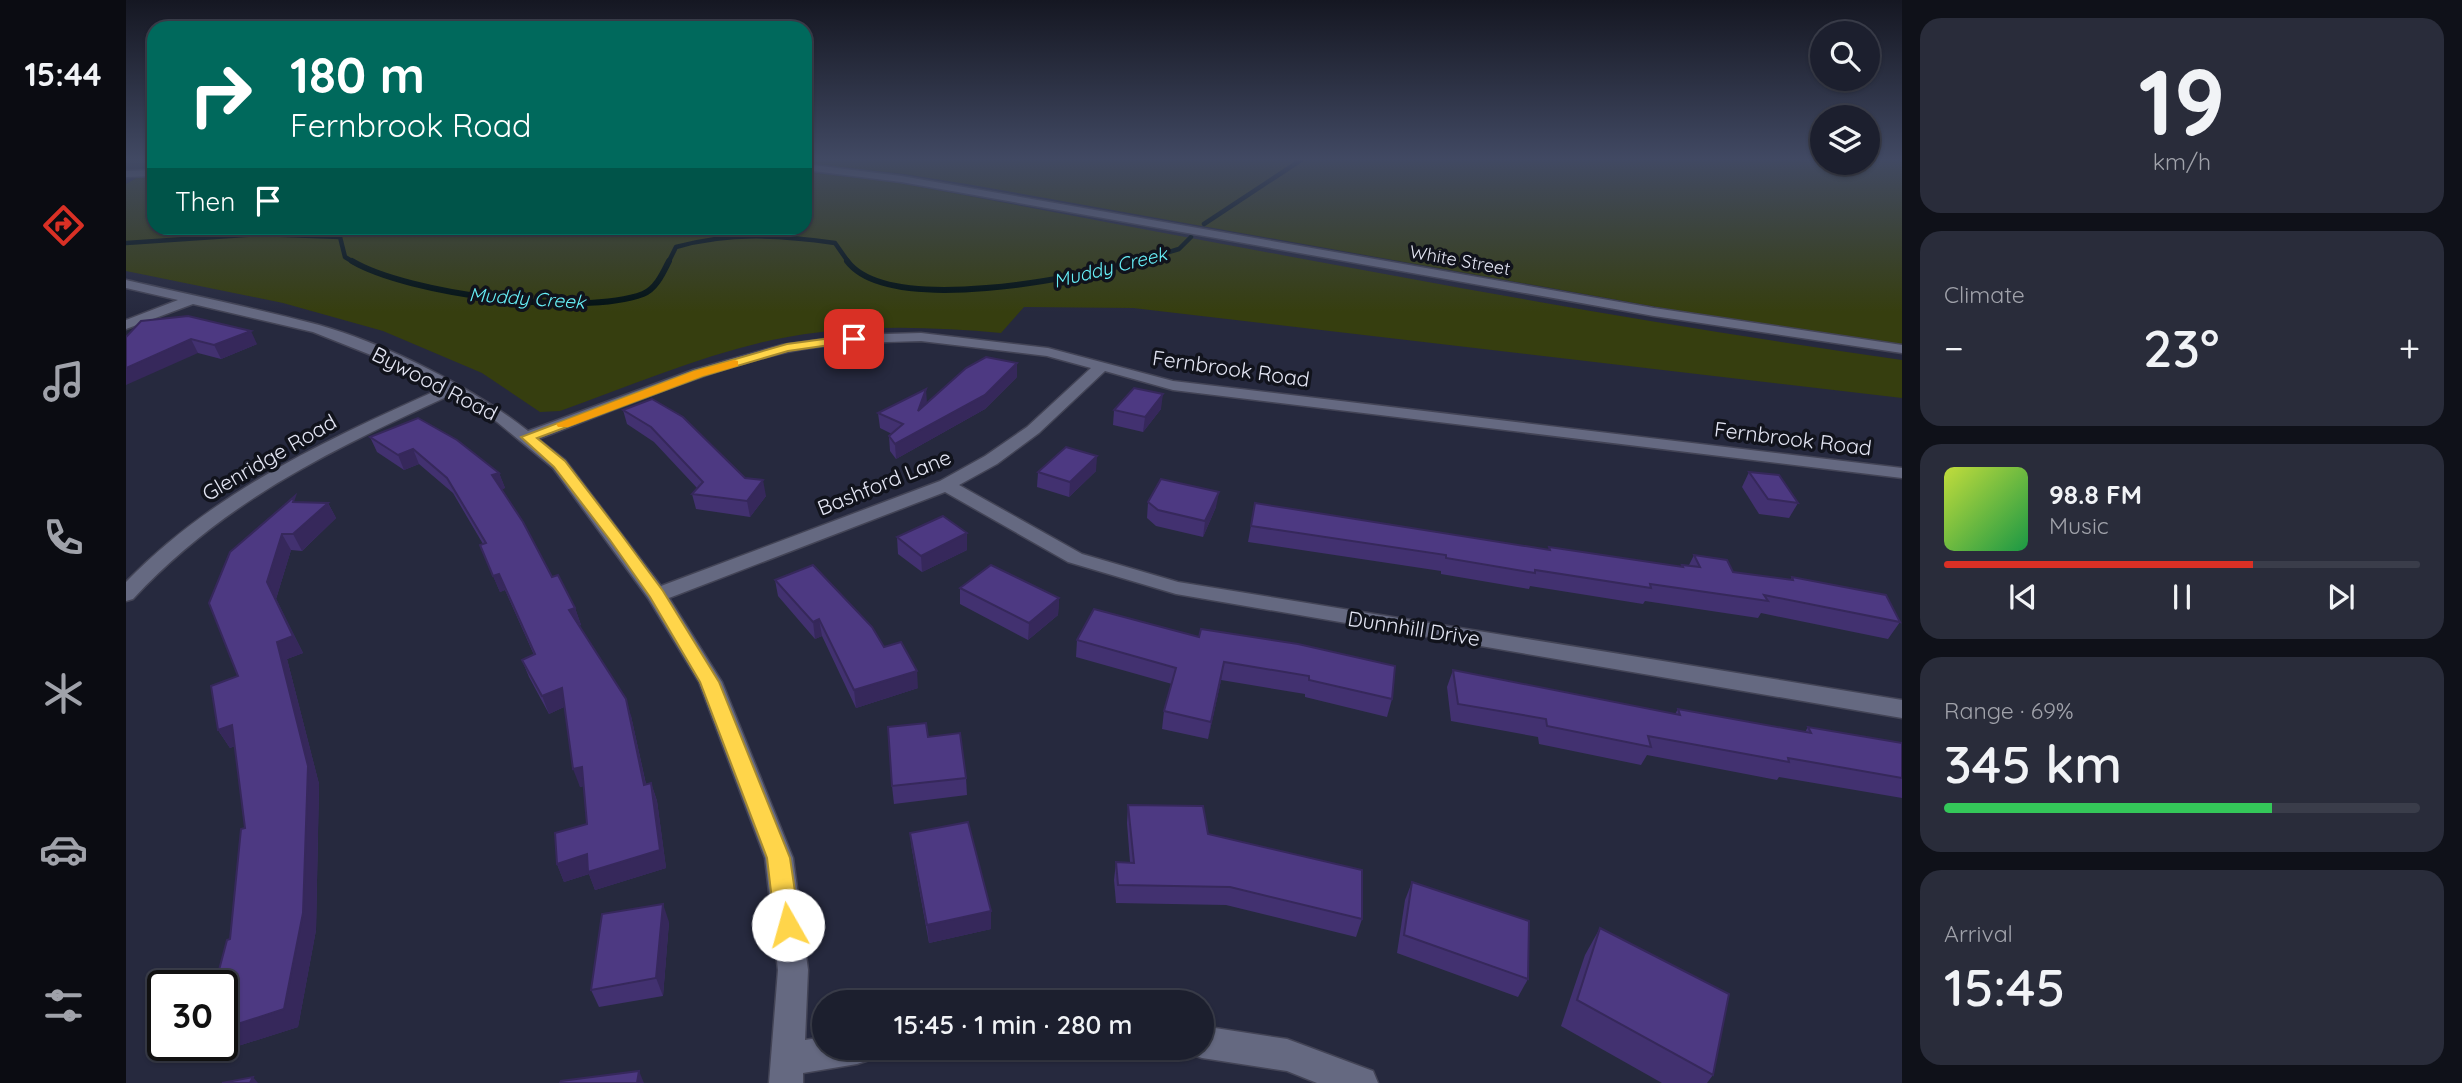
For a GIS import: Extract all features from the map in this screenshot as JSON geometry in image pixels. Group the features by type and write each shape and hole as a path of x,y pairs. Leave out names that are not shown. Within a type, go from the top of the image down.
{"street":[{"name":"White Street","path":"1080,211 1654,312 1902,349"},
{"name":"Bywood Road","path":"126,284 317,329 386,356 454,388 498,414 559,464 657,595 710,682 779,858 793,970 787,1071"},
{"path":"126,325 193,299"},
{"name":"Fernbrook Road","path":"528,437 698,373 787,348 854,339 921,337 1048,352 1174,385 1902,473"},
{"name":"Bashford Lane","path":"657,595 946,485 991,460 1033,430 1102,366"},
{"name":"Glenridge Road","path":"126,594 152,563 205,521 355,433 454,388"},
{"name":"Dunnhill Drive","path":"946,485 1075,558 1176,588 1902,709"},
{"path":"1214,1044 1287,1055 1361,1083"},
{"path":"787,1071 820,1060"}],"green space":[{"path":"126,211 147,211 147,235 812,235 812,211 1045,211 1649,321 1902,360 1902,398 1133,308 1024,307 1001,333 886,328 829,331 772,340 692,363 560,411 540,412 482,373 383,331 283,303 126,271"},
{"path":"1116,211 1902,211 1902,346 1696,314"}],"building":[{"path":"188,316 251,331 214,345 191,339 126,368 126,337 141,321"},
{"path":"986,357 1017,363 985,395 895,444 889,436 903,424 878,413 926,389 918,411 966,368"},
{"path":"1134,388 1163,394 1145,417 1114,410"},
{"path":"652,399 683,417 745,478 763,480 747,501 692,494 703,482 651,427 623,410"},
{"path":"418,418 457,440 499,473 492,475 523,522 552,577 558,575 575,608 569,610 626,699 644,785 651,783 660,850 588,872 587,854 557,864 555,833 587,824 582,767 573,769 562,688 542,696 522,660 535,654 499,574 493,576 480,545 486,543 447,478 413,449 398,455 370,437"},
{"path":"1066,447 1097,456 1070,482 1038,472"},
{"path":"1749,472 1779,475 1798,503 1768,499"},
{"path":"1161,479 1219,492 1205,521 1158,510 1148,502"},
{"path":"295,496 293,502 328,503 293,534 282,534 267,582 293,636 277,642 308,766 303,913 284,1009 238,1024 238,970 219,970 227,940 230,939 241,829 245,828 232,725 218,730 211,686 238,676 209,603 230,552"},
{"path":"1255,503 1550,550 1549,547 1683,567 1682,565 1700,567 1694,555 1727,560 1733,572 1793,580 1792,577 1886,595 1900,622 1764,595 1768,601 1650,584 1651,588 1535,570 1535,573 1446,558 1446,555 1251,526"},
{"path":"943,516 967,533 921,556 897,537"},
{"path":"813,565 872,627 884,647 901,642 917,671 854,690 819,619 813,622 775,580"},
{"path":"991,565 1059,598 1029,623 960,588"},
{"path":"1094,609 1199,637 1201,629 1298,644 1395,666 1392,699 1309,680 1309,676 1224,662 1211,722 1164,711 1176,668 1077,640"},
{"path":"1453,670 1680,715 1678,709 1811,733 1808,727 1902,743 1902,778 1788,758 1789,762 1648,736 1651,747 1547,726 1546,719 1458,704"},
{"path":"926,723 928,737 960,733 966,778 892,786 888,727"},
{"path":"1128,805 1203,806 1208,834 1362,870 1362,919 1230,887 1118,885 1116,862 1134,863"},
{"path":"968,822 991,911 927,925 910,833"},
{"path":"1412,882 1529,921 1528,979 1404,935"},
{"path":"663,904 656,978 591,990 602,914"},
{"path":"1600,928 1729,994 1713,1075 1577,1000"},
{"path":"639,1071 637,1083 560,1083 561,1081"},
{"path":"253,1077 250,1083 222,1083"}],"waterway":[{"name":"Muddy Creek","path":"1204,224 1224,211"},
{"name":"Muddy Creek","path":"126,243 244,235"},
{"name":"Muddy Creek","path":"286,235 340,237 345,257 355,263"},
{"name":"Muddy Creek","path":"352,261 378,273 452,292 539,302 580,303 616,301 648,292 662,275 676,247 696,242 755,236 835,243 848,262"},
{"name":"Muddy Creek","path":"1132,263 1179,249 1191,237"},
{"name":"Muddy Creek","path":"848,262 869,278 902,287 942,290 1032,283 1138,261"}],"slow traffic":[{"path":"563,424 698,373 734,363"}],"route":[{"path":"788,925 779,858 710,682 657,595 616,537 559,464 528,437 698,373 787,348 854,339"}]}
